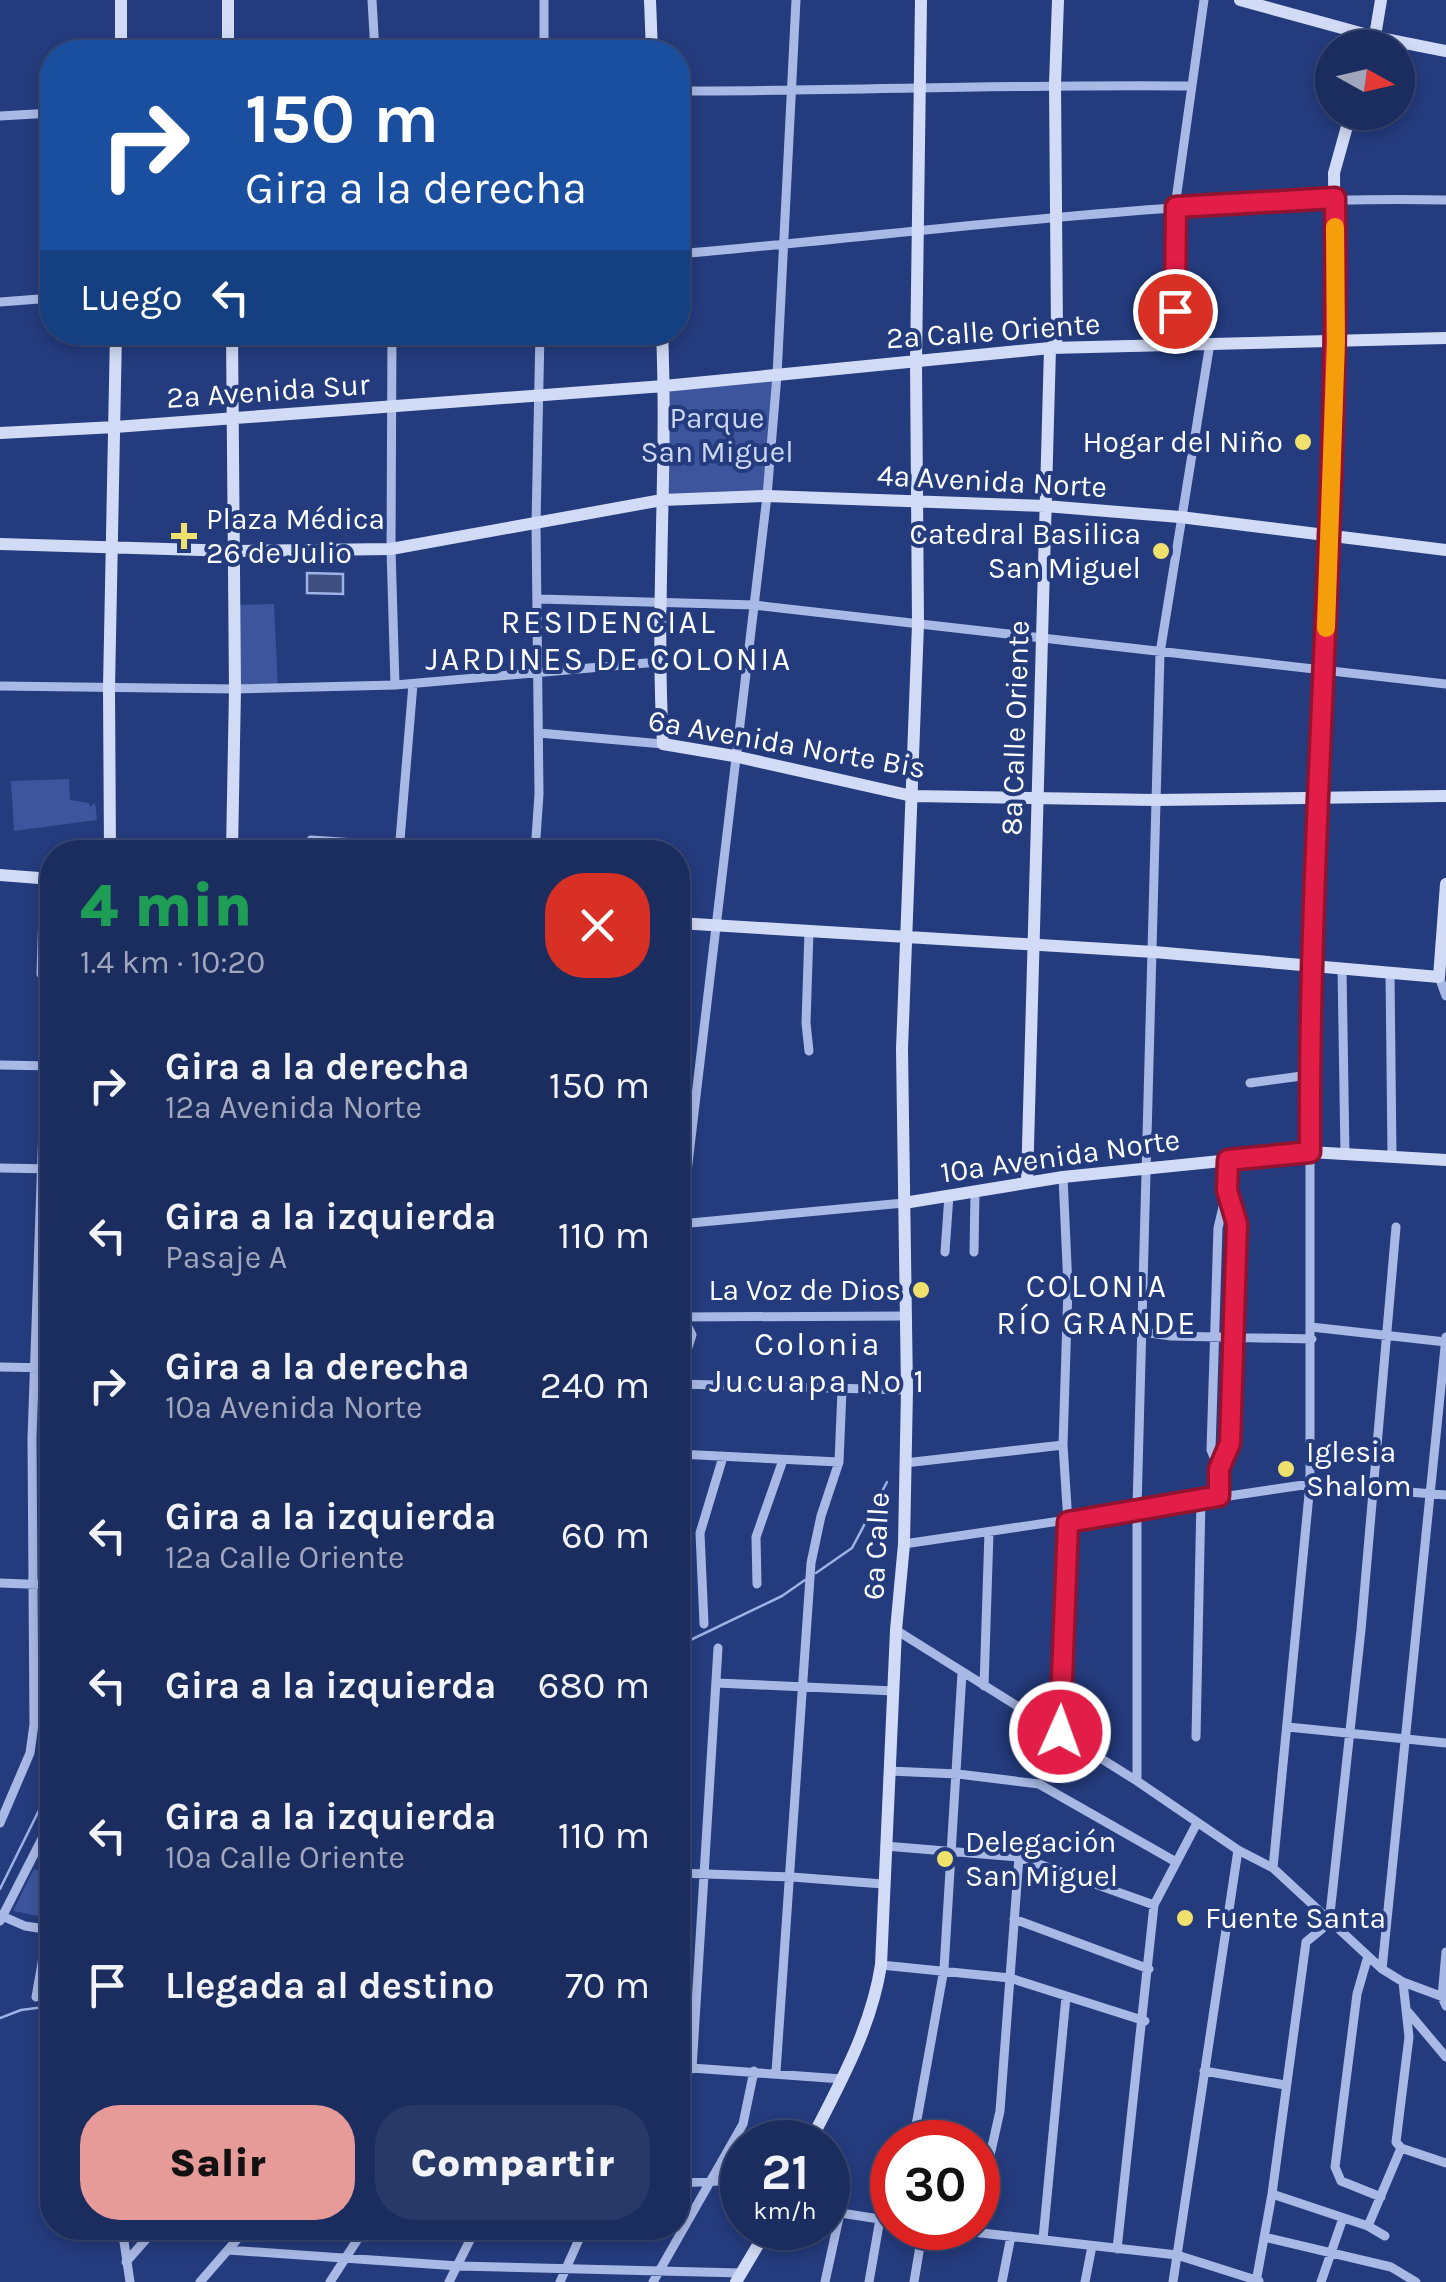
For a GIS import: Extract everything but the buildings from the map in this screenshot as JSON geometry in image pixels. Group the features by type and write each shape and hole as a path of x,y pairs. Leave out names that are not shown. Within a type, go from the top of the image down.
{"street":[{"path":"120,0 120,40"},
{"path":"228,0 228,40"},
{"path":"372,0 374,40"},
{"path":"544,0 544,40"},
{"path":"650,0 652,40"},
{"path":"690,1139 767,496 796,0"},
{"name":"6a Calle","path":"821,2120 875,2002 881,1965 896,1630 904,1544 907,1316 902,1048 918,624 916,362 922,0"},
{"name":"8a Calle Oriente","path":"1027,1183 1050,348 1056,342 1057,332 1054,84 1058,0"},
{"path":"1174,346 1176,207 1204,0"},
{"path":"1240,0 1336,30"},
{"path":"1376,30 1381,0"},
{"path":"1415,47 1446,51"},
{"path":"690,91 1054,84 1192,86"},
{"path":"0,116 40,114"},
{"path":"1273,1868 1310,1484 1310,965 1331,536 1336,342 1334,173 1345,130"},
{"path":"690,253 1176,207 1335,198 1446,200"},
{"path":"0,302 40,299"},
{"name":"2a Calle Oriente","path":"539,394 664,386 1050,348 1446,338"},
{"path":"1137,1781 1137,1508 1160,653 1210,344"},
{"path":"110,840 116,345"},
{"path":"232,345 232,840"},
{"path":"392,345 395,685"},
{"path":"535,840 540,345"},
{"path":"662,345 658,662 662,744"},
{"name":"2a Avenida Sur","path":"0,433 391,408 539,394"},
{"name":"4a Avenida Norte","path":"0,544 234,551 391,549 662,500 767,496 1046,506 1180,517 1446,550"},
{"path":"539,599 754,605 1446,684"},
{"path":"0,686 235,689 395,685 658,662"},
{"path":"401,840 413,684"},
{"name":"6a Avenida Norte Bis","path":"539,733 662,744 734,756 912,796 1156,800 1446,796"},
{"path":"0,875 40,878"},
{"path":"1446,884 1446,996"},
{"path":"690,924 1154,952 1443,980"},
{"path":"809,931 809,1052"},
{"path":"1342,968 1345,1154"},
{"path":"1390,972 1392,1157"},
{"path":"0,1065 40,1066"},
{"path":"1250,1082 1309,1075"},
{"name":"10a Avenida Norte","path":"690,1223 904,1203 1062,1177 1310,1152 1446,1160"},
{"path":"1219,1469 1210,1450 1218,1228 1227,1190 1228,1160"},
{"path":"0,1168 40,1169"},
{"path":"1060,1732 1068,1522 1063,1444 1068,1287 1062,1177"},
{"path":"1219,1496 1219,1469 1230,1443 1237,1224 1227,1190"},
{"path":"974,1252 975,1191"},
{"path":"945,1252 949,1196"},
{"path":"1000,2234 1178,2255 1258,2281 1306,1942 1329,1923 1374,1487 1396,1227"},
{"path":"0,1823 21,1778 32,1738 32,1438 40,1250"},
{"path":"690,1313 907,1316"},
{"path":"1311,1327 1446,1340 1382,1968"},
{"path":"1143,1332 1312,1339"},
{"path":"0,1367 40,1368"},
{"path":"690,1382 907,1390"},
{"path":"776,2072 811,1577 821,1516 838,1462 842,1390"},
{"path":"905,1462 1063,1444"},
{"path":"690,1455 838,1462"},
{"path":"704,1624 700,1533 722,1457"},
{"path":"757,1584 756,1537 784,1460"},
{"path":"904,1544 1310,1484 1446,1495"},
{"path":"1196,1737 1201,1499"},
{"path":"984,1686 989,1532"},
{"path":"0,1582 40,1584"},
{"path":"896,1630 1137,1781 1238,1850 1273,1868 1382,1968 1402,1982 1445,2001 1446,1952"},
{"path":"718,1648 692,2069 776,2072 842,2080"},
{"path":"917,2120 944,1969 962,1673"},
{"path":"717,1683 894,1691"},
{"path":"1288,1727 1446,1743"},
{"path":"889,1771 1039,1784 1176,1862"},
{"path":"1117,2249 1154,1905 1198,1823"},
{"path":"40,1842 0,1917 40,1928"},
{"path":"885,1846 1019,1857 1154,1905"},
{"path":"1173,2282 1238,1850"},
{"path":"998,2120 1019,1857"},
{"path":"690,1874 884,1884"},
{"path":"1014,1919 1148,1969"},
{"path":"1368,1956 1357,1994 1335,2168 1341,2181 1381,2197"},
{"path":"881,1965 1010,1978 1144,2020"},
{"path":"36,1997 40,1974"},
{"path":"1402,1982 1409,2037 1396,2142 1402,2148 1446,2164"},
{"path":"1043,2239 1066,1997"},
{"path":"1408,2012 1446,2057"},
{"path":"690,2214 743,2124 754,2071"},
{"path":"1204,2071 1285,2085"},
{"path":"1368,2226 1402,2148"},
{"path":"690,2183 720,2181"},
{"path":"1272,2194 1368,2226 1386,2236"},
{"path":"1321,2282 1343,2218"},
{"path":"1002,2282 1011,2236"},
{"path":"1264,2237 1392,2267 1416,2282"},
{"path":"123,2240 130,2282"},
{"path":"126,2262 145,2240"},
{"path":"200,2282 237,2240"},
{"path":"330,2282 358,2240"},
{"path":"449,2282 470,2240"},
{"path":"560,2282 579,2240"},
{"path":"654,2282 676,2240"},
{"path":"1084,2282 1092,2246"},
{"path":"228,2250 458,2266 659,2270 739,2277 755,2250"},
{"path":"825,2282 832,2250"},
{"path":"869,2282 875,2250"},
{"path":"914,2282 919,2250"}],"green space":[{"name":"Parque San Miguel","path":"777,375 767,496 662,500 664,386"},
{"path":"274,604 278,688 238,689 235,605"},
{"path":"69,779 70,800 89,803 90,807 95,803 97,820 14,831 11,781"},
{"path":"34,1869 40,1871 40,1916 13,1911"}],"shaded area":[{"path":"307,573 343,574 343,594 307,593"}],"waterway":[{"path":"816,1573 852,1548 887,1482"},
{"path":"690,1640 782,1596 805,1580"},
{"path":"0,1889 40,1808"},
{"path":"0,2018 40,2008"}],"slow traffic":[{"path":"1326,628 1336,342 1335,227"}],"place":[{"name":"Hogar del Niño","path":"1303,442"},
{"name":"Plaza Médica 26 de Julio","path":"184,536"},
{"name":"Catedral Basilica San Miguel","path":"1161,551"},
{"name":"La Voz de Dios","path":"921,1290"},
{"name":"Iglesia Shalom","path":"1286,1469"},
{"name":"Delegación San Miguel","path":"945,1859"},
{"name":"Fuente Santa","path":"1185,1918"}],"district":[{"name":"RESIDENCIAL JARDINES DE COLONIA","path":"609,640"},
{"name":"COLONIA RÍO GRANDE","path":"1097,1304"},
{"name":"Colonia Jucuapa Nº 1","path":"818,1362"}],"route":[{"path":"1060,1732 1068,1522 1219,1496 1219,1469 1230,1443 1237,1224 1227,1190 1228,1160 1310,1152 1310,965 1331,536 1335,198 1176,207 1175,311"}]}
